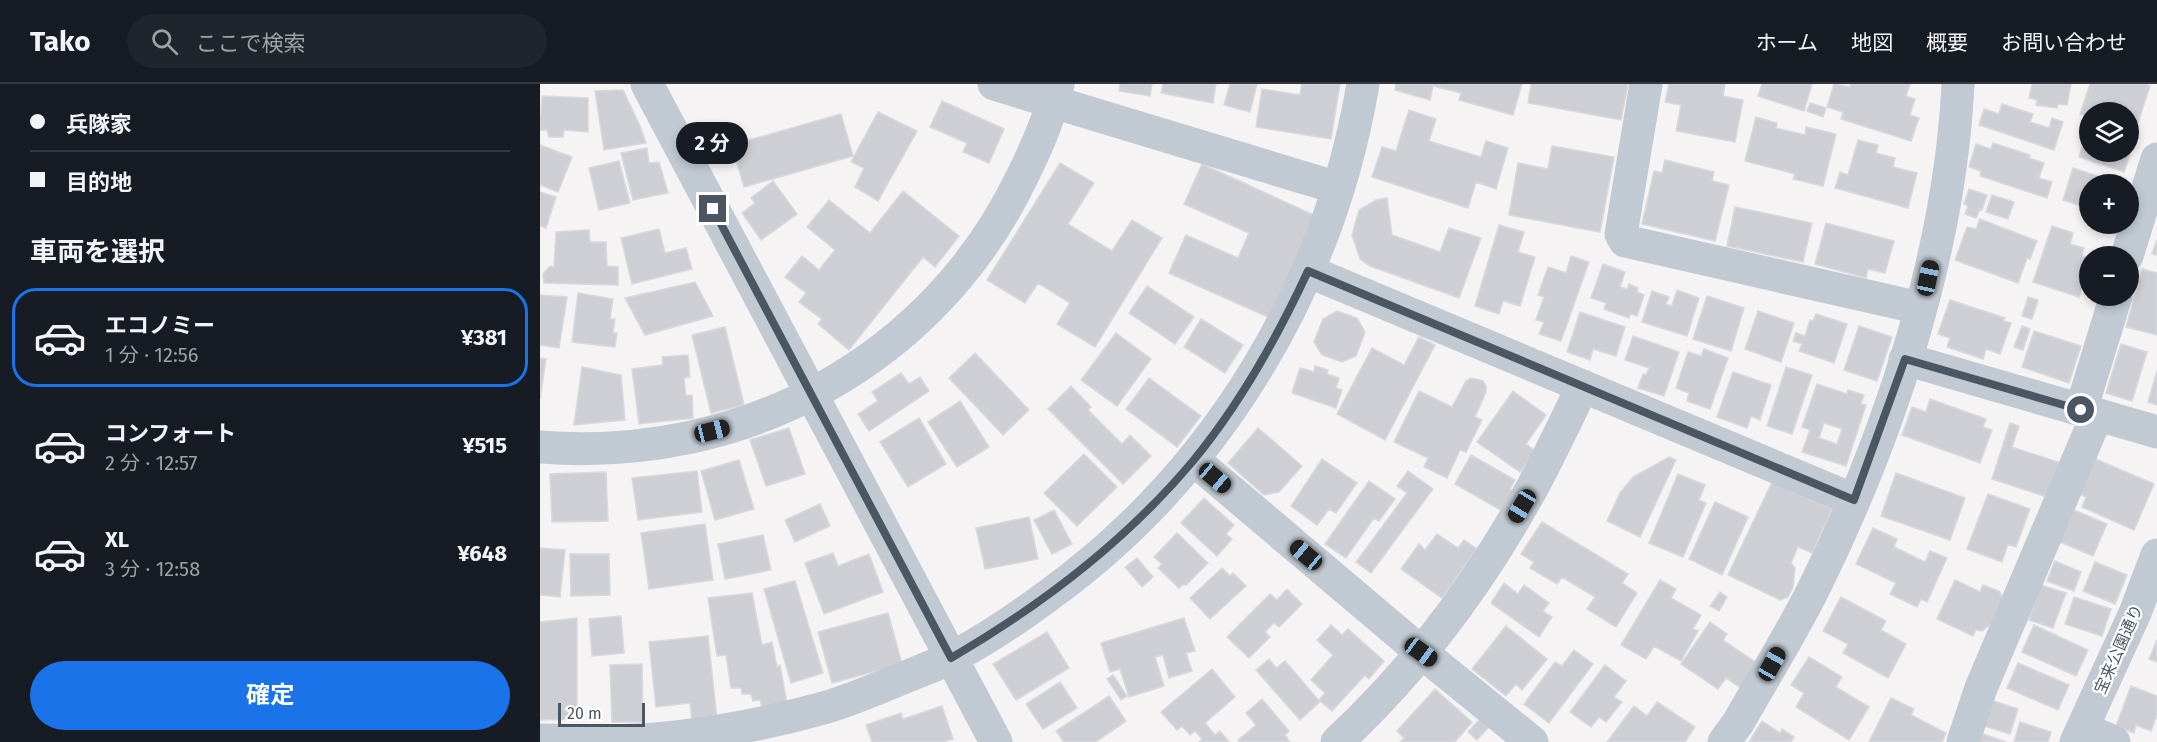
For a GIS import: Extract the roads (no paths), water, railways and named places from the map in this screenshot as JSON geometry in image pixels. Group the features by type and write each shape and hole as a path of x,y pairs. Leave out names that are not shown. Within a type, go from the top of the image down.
{"street":[{"path":"646,84 996,742"},
{"path":"994,84 1055,93 1338,188"},
{"path":"540,740 591,742 656,739 817,710 856,697 951,658 998,631 1064,585 1133,525 1194,460 1262,362 1308,271 1338,188 1358,114 1363,84"},
{"path":"1646,84 1621,234 1625,241 1920,308"},
{"path":"1724,742 1738,723 1816,585 1854,500 1905,359 1920,308 1945,199 1958,84"},
{"path":"540,447 576,450 631,446 680,439 729,428 812,394 848,375 878,355 943,296 968,268 990,236 1011,200 1038,144 1055,93"},
{"path":"2130,246 2157,159"},
{"path":"1308,271 1854,500"},
{"path":"1964,742 1981,688 2089,413 2114,306"},
{"path":"1905,359 2157,432"},
{"path":"1337,742 1387,693 1447,619 1502,539 1537,479 1583,386"},
{"path":"1194,460 1421,652 1532,742"},
{"name":"宝来公園通り","path":"2079,736 2135,613 2157,555"},
{"path":"2079,736 2114,742"}]}
